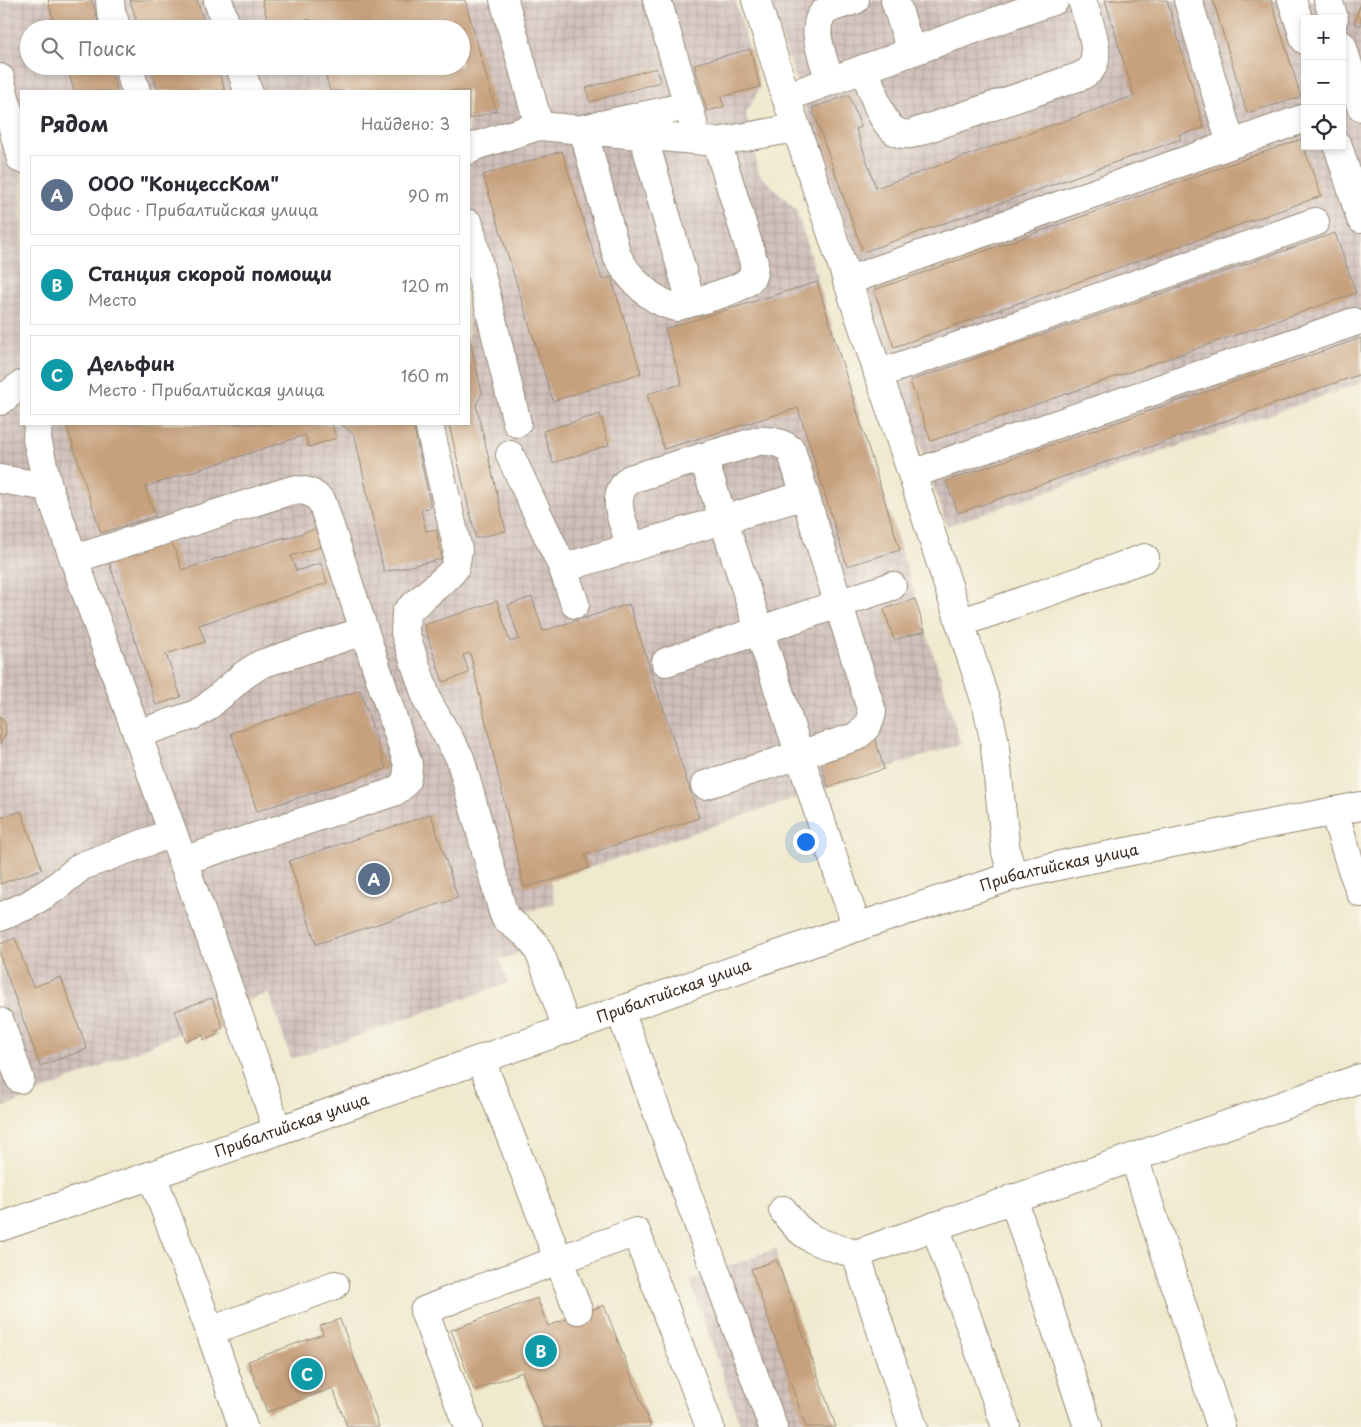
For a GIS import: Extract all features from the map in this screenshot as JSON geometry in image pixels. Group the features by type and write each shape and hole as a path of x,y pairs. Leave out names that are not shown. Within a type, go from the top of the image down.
{"street":[{"path":"110,0 114,20"},
{"path":"218,0 224,20"},
{"path":"504,0 539,126"},
{"path":"583,130 617,256 624,268 654,299 675,307 746,284 753,276 754,263 708,141 688,106 657,0"},
{"path":"756,0 796,128 912,474 987,706 994,739 1006,852 1013,876"},
{"path":"830,81 817,37 817,27 827,9 855,0"},
{"path":"895,0 911,52"},
{"path":"786,97 1055,0"},
{"path":"865,68 882,116 891,128 900,134 911,134 1082,76 1091,70 1096,48 1082,0"},
{"path":"1188,0 1231,144"},
{"path":"1292,0 1301,28"},
{"path":"1346,58 1361,107"},
{"path":"131,75 136,90"},
{"path":"243,75 248,90"},
{"path":"0,78 20,155"},
{"path":"583,130 688,106"},
{"path":"847,281 1301,119"},
{"path":"470,149 475,146 539,126 708,141 796,128"},
{"path":"643,135 691,302"},
{"path":"1339,150 1361,219"},
{"path":"878,374 1315,222"},
{"path":"470,228 517,423"},
{"path":"912,474 1354,322"},
{"path":"0,400 20,386"},
{"path":"38,425 38,439 48,487 253,1055 277,1130"},
{"path":"429,425 458,550 458,558 455,568 448,576 406,613 404,633 428,702 460,758 503,912 506,919 526,934 535,944 568,1029"},
{"path":"632,547 619,510 618,497 622,486 630,479 758,441 769,440 783,444 791,450 872,712 870,723 855,737 705,785"},
{"path":"510,455 563,568 574,604"},
{"path":"702,457 857,927"},
{"path":"0,479 48,487"},
{"path":"74,559 292,490 306,490 322,502 408,764 408,776 404,786 394,792 182,861"},
{"path":"563,568 805,495"},
{"path":"960,623 1145,558"},
{"path":"666,662 892,586"},
{"path":"137,734 194,715 206,708 244,674 261,664 364,631"},
{"name":"Прибалтийская улица","path":"0,1227 857,927 1013,876 1361,806"},
{"path":"1334,811 1361,894"},
{"path":"0,917 28,905 52,890 82,866 172,833"},
{"path":"620,1011 773,1427"},
{"path":"0,1022 20,1079"},
{"path":"481,1060 578,1310"},
{"path":"783,1210 792,1225 805,1236 828,1246 856,1254 1361,1078"},
{"path":"1134,1157 1221,1427"},
{"path":"152,1175 210,1331 243,1427"},
{"path":"1013,1198 1088,1427"},
{"path":"935,1226 1006,1427"},
{"path":"468,1427 424,1311 468,1292 636,1232 710,1427"},
{"path":"856,1254 913,1427"},
{"path":"210,1331 335,1285"}],"shaded area":[{"path":"0,0 735,0 760,87 746,114 759,174 796,209 961,744 550,881 555,903 516,915 525,951 500,960 508,983 291,1059 269,993 217,1011 223,1028 215,1031 217,1035 204,1040 202,1035 186,1041 182,1032 0,1109"},
{"path":"769,0 1361,0 1361,383 947,526"},
{"path":"777,1248 777,1260 836,1427 741,1427 690,1281"}],"building":[{"path":"48,0 92,0 98,20 54,20"},
{"path":"130,0 197,0 203,20 136,20"},
{"path":"262,0 465,0 496,111 470,119 470,90 330,90 326,75 470,75 470,20 268,20"},
{"path":"1105,0 1167,0 1204,128 1179,135 1181,139 863,252 812,108 849,95 861,127 856,129 876,188 1134,96"},
{"path":"1213,0 1271,0 1301,97 1247,113"},
{"path":"1361,3 1361,26 1354,23"},
{"path":"750,49 760,87 721,97 724,107 707,111 694,64"},
{"path":"656,68 660,82 590,102 586,88"},
{"path":"70,75 113,75 117,90 74,90"},
{"path":"153,75 220,75 225,90 158,90"},
{"path":"1301,139 1301,150 1305,150 1321,196 894,347 874,290"},
{"path":"562,151 602,280 611,277 641,373 553,401 483,175"},
{"path":"1335,233 1356,293 931,441 910,381"},
{"path":"817,282 900,550 847,566 798,408 664,449 647,394 682,384 665,329"},
{"path":"1361,338 1361,374 958,513 946,481"},
{"path":"470,340 482,393 476,405 506,531 476,538 449,425 470,425"},
{"path":"600,414 609,445 553,463 543,431"},
{"path":"66,425 332,425 336,438 309,447 305,435 145,487 155,516 101,533"},
{"path":"342,425 413,425 431,507 421,510 426,531 436,529 442,559 384,572 355,436"},
{"path":"317,528 323,546 291,556 296,571 321,563 327,583 199,625 205,642 166,654 181,697 156,705 109,562 172,542 182,570"},
{"path":"532,597 543,631 629,604 699,818 585,855 589,868 524,887 470,653 463,655 469,673 443,682 424,625 497,601 510,642 519,639 508,605"},
{"path":"915,599 925,631 894,640 884,609"},
{"path":"360,690 386,769 257,811 231,733"},
{"path":"0,716 5,723 6,730 0,744"},
{"path":"875,739 884,769 828,787 819,756"},
{"path":"21,811 42,869 0,884 0,818"},
{"path":"431,814 458,898 316,944 289,861"},
{"path":"15,938 33,987 61,977 87,1049 40,1066 0,956 0,944"},
{"path":"212,998 223,1028 215,1031 217,1035 204,1040 203,1035 186,1041 175,1011"},
{"path":"777,1260 836,1427 806,1427 751,1269"},
{"path":"537,1298 548,1326 604,1305 651,1427 544,1427 522,1372 474,1390 451,1330"},
{"path":"340,1319 379,1427 347,1427 333,1388 267,1412 248,1361 323,1334 320,1326"}],"place":[{"name":"ООО \"КонцессКом\"","path":"374,879"},
{"name":"Станция скорой помощи","path":"541,1351"},
{"name":"Дельфин","path":"307,1374"}]}
